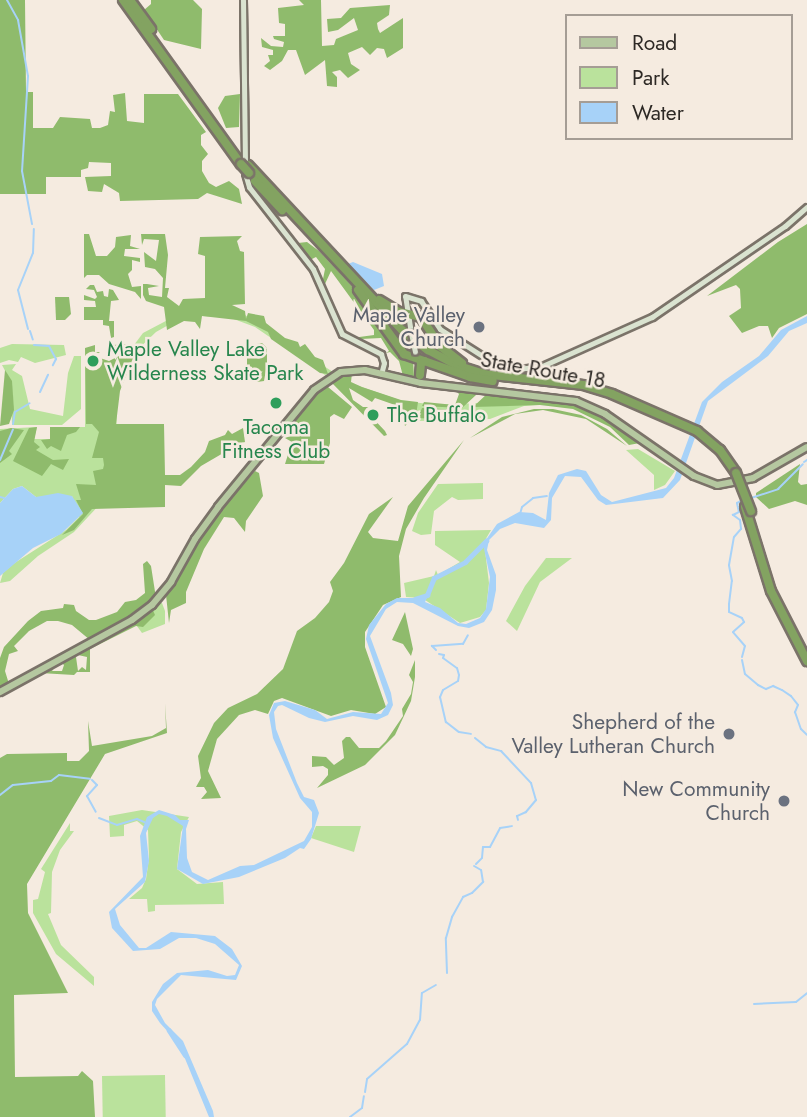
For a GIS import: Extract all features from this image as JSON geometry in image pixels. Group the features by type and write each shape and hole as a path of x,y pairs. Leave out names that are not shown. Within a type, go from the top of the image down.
{"highway":[{"name":"State Route 18","path":"123,0 245,167 403,337 427,355 468,375 501,382 592,392 683,426"},
{"name":"State Route 18","path":"130,0 245,167 402,330 428,350 468,370 594,388 683,426 705,440 733,474 748,509 774,587 807,651"},
{"path":"325,249 378,300 404,308 421,317 440,346 461,362 529,379"},
{"path":"356,288 387,326 400,351 419,366 501,382"},
{"name":"State Route 18","path":"748,509 771,591 807,661"}],"main road":[{"path":"243,0 245,167 252,194 313,269 342,334 381,354 384,363 381,374"},
{"path":"413,297 424,303 445,333 491,362 515,369 540,367 652,317 785,226 807,206"},
{"path":"0,692 132,620 152,605 171,582 202,528 322,382 350,370 404,379 415,377 419,366 404,308 407,300 413,297"},
{"path":"404,308 413,297"},
{"path":"404,379 419,366"},
{"path":"419,366 576,401 605,414 707,483 725,485 752,478 807,447"}],"green space":[{"path":"0,0 25,0 26,92 33,92 33,128 53,128 60,117 90,119 92,128 108,125 110,111 115,112 113,95 125,93 127,121 144,123 144,94 178,94 206,132 201,135 201,145 208,154 202,161 202,171 209,183 216,187 229,181 239,189 242,204 207,193 198,199 120,201 119,193 104,184 102,192 88,191 85,177 111,176 111,163 89,162 88,168 81,170 81,177 46,177 46,194 0,194"},
{"path":"151,0 193,0 202,9 201,49 164,40 144,10 151,4"},
{"path":"299,0 321,0 322,46 334,45 336,39 358,30 354,18 338,30 328,32 327,19 341,18 350,8 390,5 389,15 377,23 378,29 380,33 403,18 403,48 387,58 384,49 377,48 370,55 362,47 348,53 351,64 360,70 348,78 340,70 332,72 337,77 337,87 327,86 325,60 305,75 296,50 288,50 282,61 270,70 264,66 270,61 268,55 273,55 273,50 262,47 261,38 271,46 283,47 284,42 274,39 273,36 285,36 285,24 279,23 278,8 304,5"},
{"path":"240,94 239,127 226,128 218,108 225,96"},
{"path":"807,224 807,314 779,328 772,338 768,326 759,326 742,333 729,316 741,308 740,289 736,285 707,296 778,242"},
{"path":"84,234 89,234 96,256 107,256 115,247 116,237 131,235 130,246 140,249 125,249 124,256 140,258 140,262 132,260 132,270 128,274 132,287 141,286 141,299 135,292 109,284 99,275 87,275 84,278"},
{"path":"141,234 165,234 168,255 165,288 169,288 167,297 179,306 183,299 205,298 205,256 198,254 200,237 242,236 237,241 240,251 244,252 245,304 232,305 245,311 246,319 248,313 264,316 266,323 285,338 298,342 300,347 305,344 315,357 323,360 328,374 320,373 271,339 268,332 246,321 202,316 200,329 195,322 184,321 167,330 164,307 146,301 143,295 143,284 147,284 159,286 148,288 149,295 162,297 163,278 155,269 145,267 144,252 156,261 159,240 144,239 142,245"},
{"path":"289,235 298,243 307,242 319,251 352,286 413,360 414,376 403,376 399,361 390,352 386,353 389,351 381,338 361,339 361,343 352,338 374,335 374,330 331,271 325,284 327,294 322,284 325,269 316,257 308,261"},
{"path":"94,285 97,292 103,291 104,296 108,297 109,289 113,290 119,300 111,301 109,321 114,321 114,337 111,338 109,326 103,325 103,320 84,320 84,307 96,307 95,301 84,300 84,295 95,299 97,297 94,290 86,289"},
{"path":"55,297 69,297 71,314 65,320 56,320"},
{"path":"181,313 245,315 333,372 325,375 255,327 231,318 202,316 172,323 156,332 130,357 117,397 116,454 102,502 74,532 38,556 10,581 0,583 3,573 13,564 66,530 79,517 72,496 36,497 22,486 13,489 0,503 0,429 37,427 34,439 50,439 50,427 85,427 85,365 119,365 143,333"},
{"path":"262,343 267,348 267,364 264,381 257,382 252,379 252,367 247,365 247,346"},
{"path":"12,344 64,345 66,355 35,363 21,357 18,362 9,360 0,363 0,348"},
{"path":"95,345 95,352 100,352 94,356 109,361 123,354 113,350 113,345 134,346 135,353 120,391 116,424 164,424 165,475 180,475 205,452 209,441 225,435 228,430 232,434 243,428 245,442 228,447 225,452 201,466 181,486 165,485 165,507 92,509 74,530 62,535 83,514 76,500 81,500 76,484 96,485 93,471 103,469 104,465 103,458 92,458 99,432 92,424 86,424 85,348"},
{"path":"74,356 81,356 81,409 62,425 12,425 11,382 2,365 16,364 12,370 22,376 30,409 63,416 68,373"},
{"path":"5,370 12,381 14,410 9,424 0,426"},
{"path":"352,373 351,382 362,387 401,400 418,402 416,415 405,426 404,422 400,421 402,412 397,411 398,406 375,398 372,402 349,388 353,400 363,407 370,407 368,413 385,431 387,435 384,436 332,383 333,378"},
{"path":"356,385 402,401 439,405 555,399 552,404 524,406 490,419 460,420 467,411 454,420 417,421 422,412 419,410 411,421 402,421 402,407 349,388"},
{"path":"323,387 328,387 352,407 344,419 334,414 330,417 330,443 324,464 285,464 292,442 285,438 293,435 295,428 288,427"},
{"path":"455,390 474,391 476,395 462,408 422,406 424,402 455,405 459,394"},
{"path":"488,393 567,400 599,413 640,443 629,445 610,427 573,409 540,405 473,407"},
{"path":"422,408 462,411 454,420 418,418"},
{"path":"534,409 553,409 581,415 607,429 627,446 586,419 543,410 515,414 470,438 502,417"},
{"path":"37,427 34,442 40,447 36,450 53,460 69,459 63,470 51,464 42,476 13,461 29,428"},
{"path":"50,427 80,427 76,432 67,435 61,451 51,446 47,449 41,440 50,439"},
{"path":"11,428 24,430 9,451 12,454 0,463 0,431"},
{"path":"464,440 406,529 399,556 401,597 383,605 365,632 365,647 386,707 375,714 351,710 331,716 282,698 274,701 268,714 255,710 239,715 217,739 208,771 221,798 201,799 207,792 204,787 196,787 201,778 198,756 214,723 228,708 257,694 283,669 297,631 315,618 329,602 333,591 330,582 344,563 369,514 393,497 368,532 373,538 398,541 408,506"},
{"path":"638,449 675,471 665,485 654,490 654,475 626,450"},
{"path":"800,464 798,482 801,485 807,484 807,505 795,501 769,509 756,497 756,493"},
{"path":"255,471 259,473 263,496 246,521 245,532 234,518 224,517 204,549 186,592 186,603 171,610 169,623 166,595 205,528"},
{"path":"483,483 483,499 458,500 452,497 434,511 431,534 421,535 412,531 418,513 438,484"},
{"path":"491,530 484,542 489,583 486,610 480,617 460,623 422,598 406,597 404,583 434,576 436,570 438,575 460,562 435,545 435,531"},
{"path":"546,558 572,558 540,582 517,631 506,621 525,586"},
{"path":"147,561 151,566 156,598 137,614 90,640 72,625 58,621 47,621 29,631 14,646 18,651 9,654 5,671 9,684 0,689 0,658 4,647 28,621 41,611 63,608 64,604 74,605 76,611 89,620 117,612 125,602 136,600 145,593 143,564"},
{"path":"158,603 162,603 165,611 165,624 142,633 134,622"},
{"path":"152,608 155,615 143,627 136,626 90,649 90,672 77,672 74,675 40,673 58,663 52,671 62,671 64,665 61,662 72,655 76,657 78,671 82,667 86,670 87,657 78,655 78,650 133,622"},
{"path":"405,612 413,649 411,656 403,644 392,640"},
{"path":"415,660 415,677 411,701 395,735 365,765 317,788 328,775 328,769 323,766 312,767 312,756 326,757 334,765 344,758 342,741 346,737 350,737 359,748 379,748 386,741 403,716 402,709 411,694 413,682 409,675"},
{"path":"165,703 167,733 105,754 27,884 28,913 68,993 14,995 15,1077 78,1076 82,1071 93,1081 95,1117 0,1117 0,758 7,754 67,753 67,761 79,761 89,751 88,721 92,746 152,736 166,728"},
{"path":"142,810 189,817 181,832 177,869 197,884 223,882 224,904 155,905 155,911 148,912 147,899 129,899 142,888 146,879 149,858 148,830 137,821 124,825 124,836 110,837 109,816"},
{"path":"70,823 70,831 74,831 60,850 52,872 51,913 48,914 61,945 94,977 94,986 56,954 33,913 33,900 38,899 45,872 41,869"},
{"path":"316,826 361,826 354,852 311,838"},
{"path":"165,1075 166,1117 103,1117 102,1076"}],"water":[{"path":"353,262 382,274 384,286 374,290 348,264"},
{"path":"807,316 807,323 789,331 768,356 708,401 680,480 663,498 606,505 598,500 581,477 565,476 552,498 551,520 544,528 515,523 500,529 489,540 487,550 496,575 496,590 492,610 484,622 469,628 458,626 413,603 397,602 386,609 370,636 391,693 393,705 388,715 377,720 353,716 325,722 309,718 282,705 278,706 274,712 276,729 304,797 314,800 319,813 311,839 304,849 300,848 285,858 239,877 203,884 177,869 183,826 167,816 159,814 153,818 146,833 149,861 145,882 115,909 120,925 139,948 146,948 171,932 215,936 232,949 242,966 236,980 181,975 157,999 155,1005 165,1023 183,1041 213,1111 214,1117 209,1117 179,1044 152,1011 152,1002 163,984 177,973 208,970 227,976 235,975 239,965 215,944 196,938 179,938 160,949 133,951 112,928 109,912 143,877 140,836 147,817 159,810 175,815 180,820 189,820 186,829 187,858 192,872 208,880 240,866 254,865 304,841 312,827 312,812 300,798 273,738 269,715 274,703 285,701 315,710 327,719 353,712 381,714 388,703 366,639 369,625 386,604 397,598 427,598 425,602 440,608 458,623 466,624 480,618 486,609 490,577 483,544 497,524 519,512 533,513 546,520 549,493 558,475 577,469 586,471 601,495 612,502 666,488 674,478 702,402 722,382 759,356 781,330"},
{"path":"22,486 36,497 58,493 72,496 83,513 61,534 33,548 0,576 0,503 13,489"}],"waterway":[{"path":"7,0 18,20 28,76 22,171 32,224"},
{"path":"28,329 18,290 33,253 34,229"},
{"path":"30,331 33,340"},
{"path":"34,345 49,346 56,359 53,365"},
{"path":"40,392 48,375"},
{"path":"13,424 15,412 30,403"},
{"path":"0,460 13,430"},
{"path":"748,499 778,489 803,464"},
{"path":"520,514 522,507 533,498 547,496"},
{"path":"0,497 4,498"},
{"path":"742,657 745,646 733,632 744,622 742,618 729,612 732,581 729,565 734,537 741,529 740,520 733,515 739,512 737,503 743,500"},
{"path":"415,599 427,595 434,578 465,562 486,541"},
{"path":"436,650 432,646 463,644 468,635"},
{"path":"439,654 444,655 443,658 457,668 459,675 458,681 443,690 440,697 446,722 459,732 471,734"},
{"path":"742,660 745,674 758,685 766,689 773,686 791,696 798,705 795,712 801,729 807,735"},
{"path":"475,738 486,747 501,751 531,783 536,800 526,812 517,816 518,820"},
{"path":"0,795 13,785 51,781 59,775 90,779"},
{"path":"92,780 97,785 87,796 96,812"},
{"path":"99,818 117,825 137,819 144,822"},
{"path":"476,864 482,858 483,847 490,847 500,828 512,826"},
{"path":"447,973 446,938 452,917 463,897 472,893 483,882 481,870 474,866"},
{"path":"365,1092 367,1079 407,1044 420,1020 422,993 436,985"},
{"path":"754,1004 796,1002 807,993"},
{"path":"169,1030 185,1055"},
{"path":"350,1117 362,1108 364,1096"}],"place":[{"name":"Maple Valley Church","path":"479,327"},
{"name":"Maple Valley Lake Wilderness Skate Park","path":"93,361"},
{"name":"Tacoma Fitness Club","path":"276,403"},
{"name":"The Buffalo","path":"373,415"},
{"name":"Shepherd of the Valley Lutheran Church","path":"729,734"},
{"name":"New Community Church","path":"784,801"}]}
